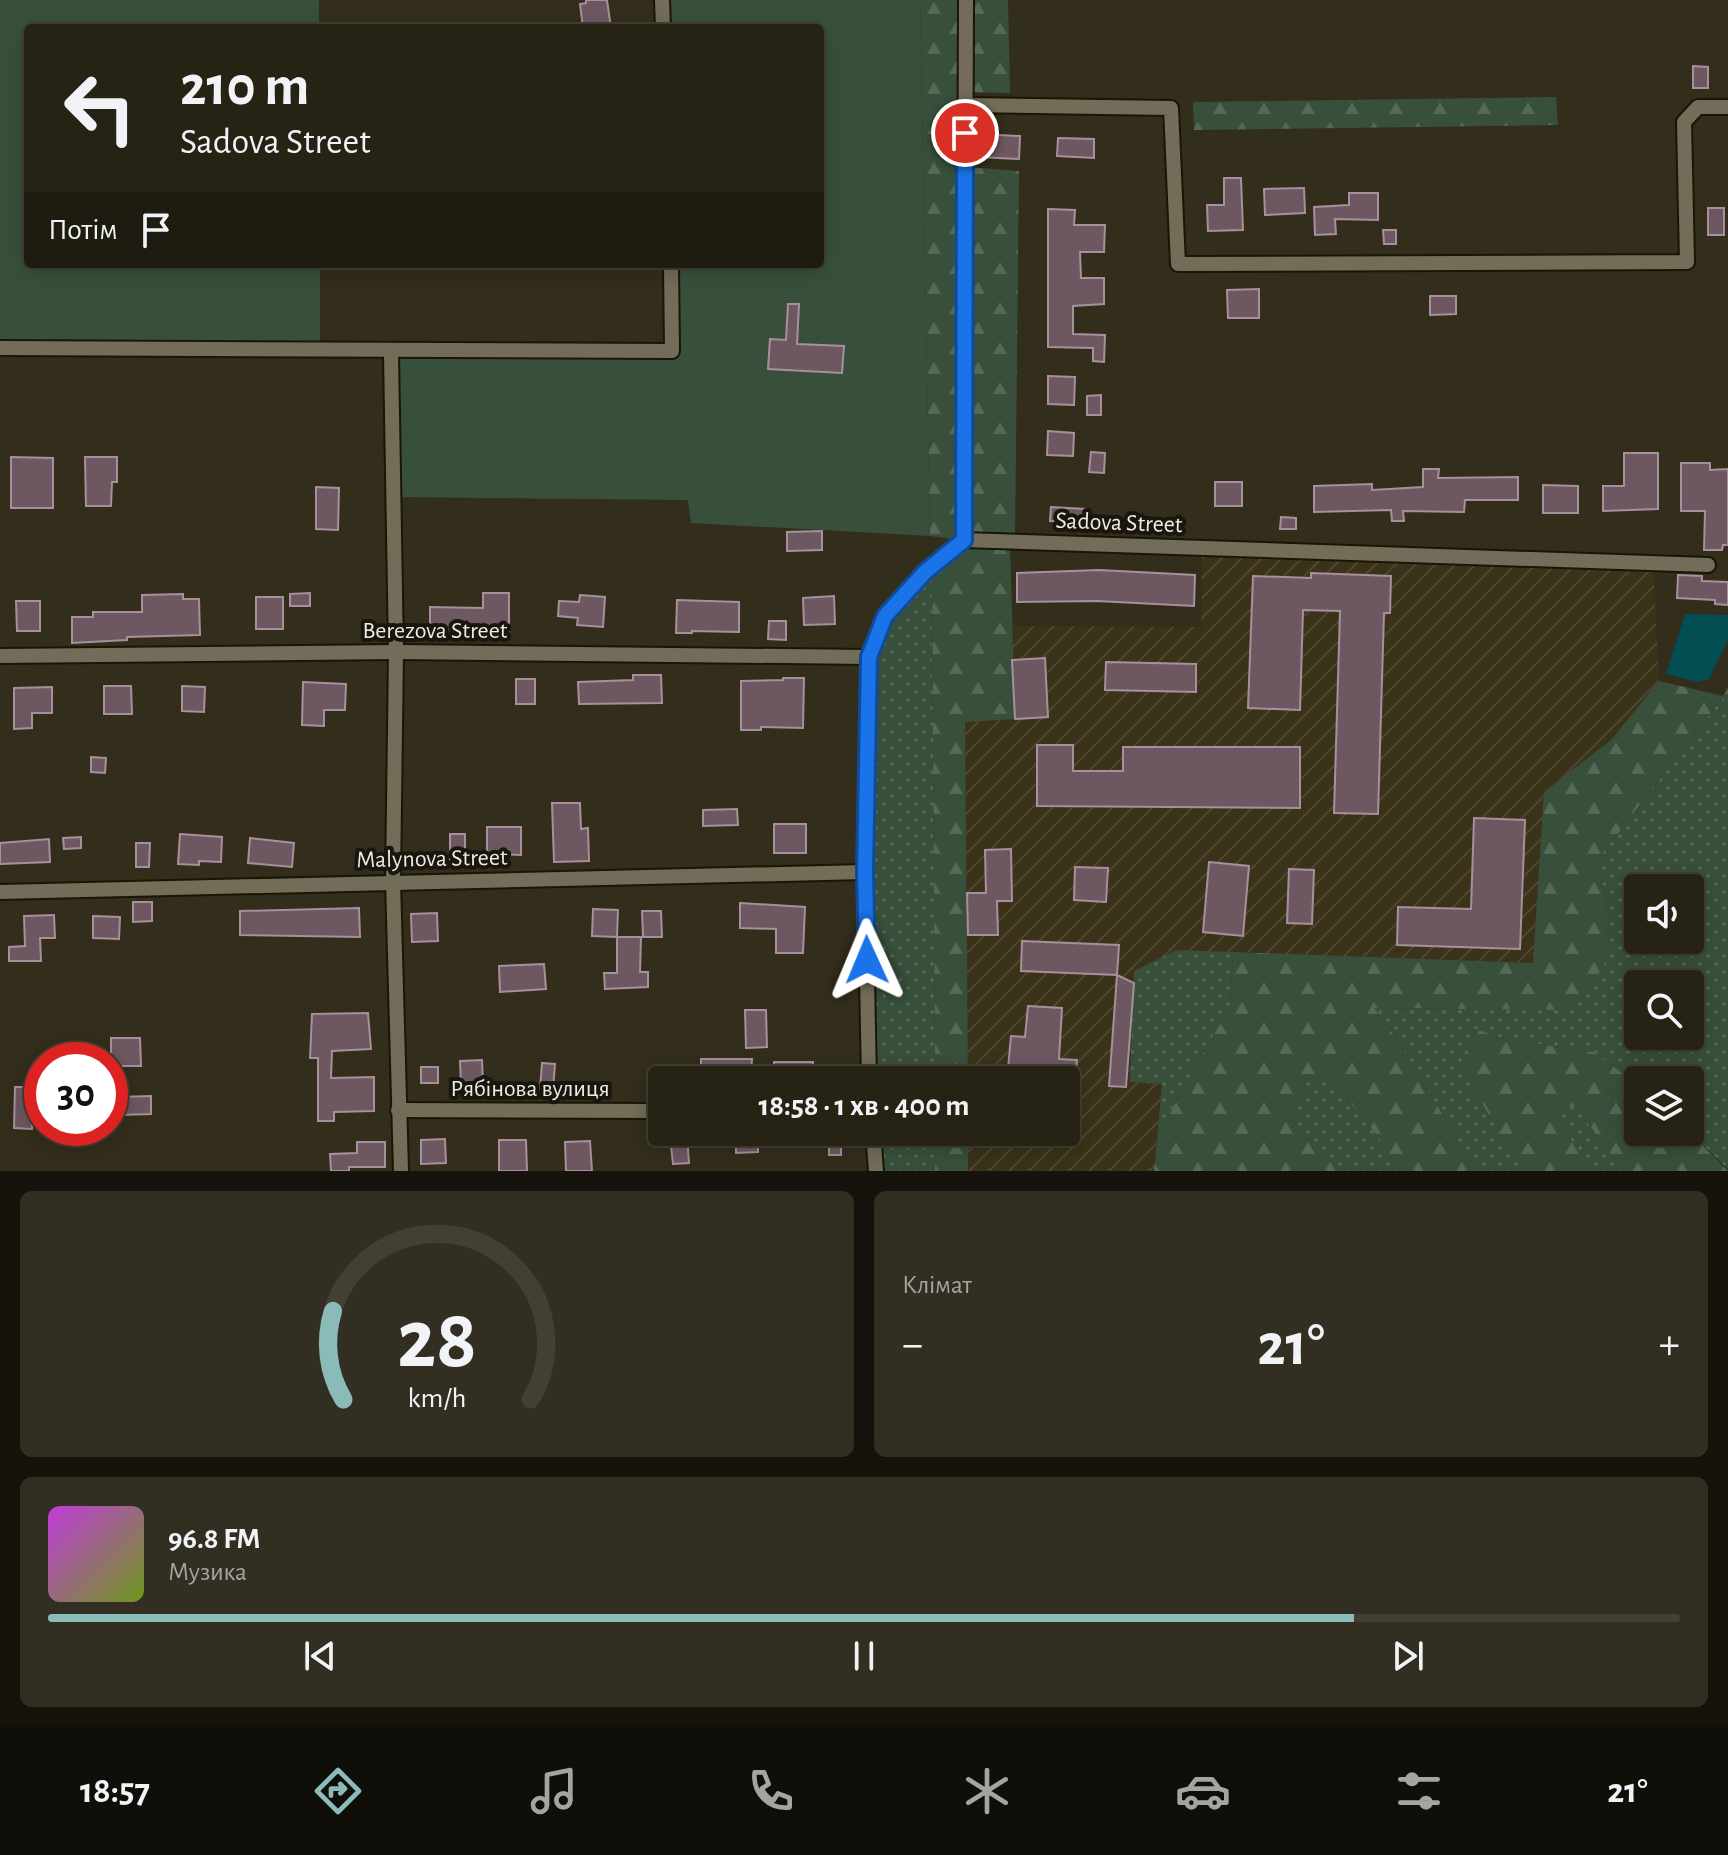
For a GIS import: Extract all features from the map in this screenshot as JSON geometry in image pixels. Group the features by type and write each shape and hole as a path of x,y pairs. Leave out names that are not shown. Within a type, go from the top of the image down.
{"street":[{"path":"662,0 663,24"},
{"path":"869,1066 865,872 869,657 885,616 925,572 964,540 966,0"},
{"path":"965,105 1171,108 1178,264 1687,262 1684,122 1698,107 1728,107"},
{"path":"0,348 672,351 671,268"},
{"path":"391,354 396,652 393,881 401,1171"},
{"name":"Sadova Street","path":"964,540 1708,565"},
{"name":"Berezova Street","path":"0,656 396,652 869,657"},
{"name":"Malynova Street","path":"0,892 865,872"},
{"name":"Рябінова вулиця","path":"398,1110 648,1111"},
{"path":"874,1146 876,1171"}],"shaded area":[{"path":"1202,548 1653,563 1659,681 1611,740 1544,792 1534,963 1177,950 1135,971 1130,1082 1162,1084 1154,1171 968,1171 968,1146 1080,1146 1080,1066 968,1066 965,721 1015,718 1014,626 1201,627"}],"green space":[{"path":"0,0 319,0 319,24 24,24 24,268 320,268 320,350 0,345"},
{"path":"671,0 920,0 930,536 691,523 688,500 394,497 391,354 672,351 672,268 824,268 824,24 671,24"},
{"path":"920,0 1008,0 1010,93 965,92 968,167 1019,171 1015,537 1010,542 1015,719 965,722 968,1066 935,1066 932,566 963,540 930,536"},
{"path":"1556,97 1558,125 1194,130 1193,102"},
{"path":"932,566 935,1066 869,1066 869,657 885,616"},
{"path":"1659,681 1723,696 1728,688 1728,718 1723,697 1598,859 1610,919 1606,961 1589,990 1560,1010 1374,1008 1395,1036 1477,1171 1399,1171 1378,1137 1328,1075 1307,1080 1292,1121 1342,1171 1154,1171 1157,1139 1230,1007 1233,952 1533,963 1544,792 1611,740"},
{"path":"1724,696 1728,718 1728,1169 1704,1146 1704,1066 1624,1066 1624,1074 1594,1052 1506,1039 1475,1029 1459,1066 1524,1171 1477,1171 1395,1036 1374,1008 1560,1010 1610,919 1598,859"},
{"path":"1177,950 1233,952 1230,1007 1157,1139 1162,1084 1130,1082 1134,971"},
{"path":"1475,1029 1506,1039 1594,1052 1624,1074 1624,1146 1703,1146 1728,1171 1624,1171 1575,1106 1555,1110 1588,1171 1524,1171 1459,1066"},
{"path":"1328,1075 1378,1137 1399,1171 1342,1171 1292,1121 1307,1080"},
{"path":"1575,1106 1624,1171 1588,1171 1555,1110"},
{"path":"874,1146 935,1146 935,1171 876,1171"},
{"path":"935,1146 968,1146 968,1171 935,1171"}],"water":[{"path":"1685,614 1728,615 1728,640 1709,679 1697,682 1666,674"}],"building":[{"path":"586,0 607,0 610,24 582,24 580,4 586,3"},
{"path":"1693,66 1708,67 1708,88 1693,88"},
{"path":"978,134 1020,136 1019,159 977,157"},
{"path":"1058,138 1094,139 1094,158 1057,156"},
{"path":"1224,178 1241,178 1243,230 1208,231 1207,205 1224,205"},
{"path":"1304,188 1305,213 1265,215 1264,189"},
{"path":"1349,193 1378,193 1378,220 1335,219 1336,234 1315,235 1314,207 1349,205"},
{"path":"1708,208 1724,208 1724,235 1708,235"},
{"path":"1048,209 1075,210 1074,225 1105,225 1104,252 1080,252 1081,278 1104,278 1104,304 1073,306 1073,334 1105,335 1104,362 1093,361 1093,348 1048,347"},
{"path":"1383,230 1396,230 1396,244 1384,244"},
{"path":"1259,289 1259,318 1228,318 1227,290"},
{"path":"1430,296 1456,296 1456,314 1430,315"},
{"path":"788,304 799,304 797,344 844,346 842,373 768,369 770,339 786,340"},
{"path":"1048,376 1075,377 1074,405 1048,404"},
{"path":"1101,395 1101,415 1087,415 1087,396"},
{"path":"1048,431 1074,433 1073,456 1047,455"},
{"path":"1091,452 1105,453 1104,473 1089,472"},
{"path":"1624,453 1658,453 1658,509 1603,511 1603,486 1624,486"},
{"path":"11,457 53,458 53,508 11,508"},
{"path":"85,457 117,457 117,482 112,482 111,506 86,506"},
{"path":"1681,463 1710,463 1710,470 1728,469 1728,545 1723,545 1722,550 1704,550 1705,511 1681,511"},
{"path":"1423,469 1439,469 1438,478 1518,477 1518,500 1465,500 1464,512 1403,511 1404,521 1392,521 1391,510 1314,512 1314,486 1372,484 1372,490 1423,487"},
{"path":"1215,482 1242,482 1242,506 1215,506"},
{"path":"1543,485 1578,486 1578,513 1543,513"},
{"path":"316,487 339,488 338,530 316,529"},
{"path":"1051,507 1085,509 1084,523 1050,521"},
{"path":"1281,517 1296,518 1296,529 1280,529"},
{"path":"822,531 822,550 787,551 787,532"},
{"path":"1099,570 1195,575 1194,606 1097,601 1017,602 1017,573"},
{"path":"1311,573 1391,576 1390,613 1384,613 1378,814 1334,813 1340,611 1303,610 1300,710 1248,708 1253,576 1311,578"},
{"path":"1678,575 1702,576 1702,581 1728,582 1728,605 1715,604 1715,600 1677,598"},
{"path":"310,593 310,606 290,606 290,594"},
{"path":"483,593 509,593 509,631 430,629 430,607 483,608"},
{"path":"183,594 183,599 199,599 200,635 127,637 127,640 72,643 72,617 93,617 93,612 142,612 142,595"},
{"path":"580,595 605,597 603,627 577,625 578,618 558,616 559,601 579,602"},
{"path":"834,596 835,624 804,625 803,598"},
{"path":"256,597 283,597 283,629 256,629"},
{"path":"677,600 739,602 739,632 676,633"},
{"path":"16,601 40,601 40,631 17,631"},
{"path":"769,621 786,621 786,640 768,639"},
{"path":"1045,658 1048,717 1015,719 1012,660"},
{"path":"1106,662 1196,664 1196,692 1105,690"},
{"path":"633,675 661,675 662,703 579,704 578,682 633,680"},
{"path":"804,678 803,728 741,730 741,681"},
{"path":"516,679 535,679 535,704 516,704"},
{"path":"303,682 346,684 345,710 324,710 324,726 302,725"},
{"path":"104,686 131,686 132,714 104,714"},
{"path":"182,686 205,687 204,712 182,711"},
{"path":"52,687 52,713 32,713 32,728 14,729 14,688"},
{"path":"1037,745 1073,745 1073,771 1123,771 1123,747 1300,747 1300,808 1037,806"},
{"path":"91,757 106,758 105,773 91,772"},
{"path":"552,803 580,803 581,829 588,828 589,861 554,862"},
{"path":"737,809 738,825 703,826 703,810"},
{"path":"1474,818 1525,820 1520,949 1397,945 1398,907 1471,909"},
{"path":"774,824 806,824 806,853 774,853"},
{"path":"487,827 521,827 521,855 487,854"},
{"path":"180,834 222,837 221,862 178,864"},
{"path":"450,834 465,834 465,861 450,861"},
{"path":"81,837 81,848 64,849 63,838"},
{"path":"250,838 294,843 292,867 248,863"},
{"path":"49,839 50,862 0,864 0,843"},
{"path":"136,843 150,843 149,867 136,867"},
{"path":"1011,849 1012,901 997,901 998,935 968,935 967,893 986,893 985,850"},
{"path":"1209,862 1249,866 1243,936 1203,932"},
{"path":"1075,867 1108,868 1106,902 1074,900"},
{"path":"1289,869 1314,870 1312,924 1287,923"},
{"path":"133,902 152,902 152,921 133,922"},
{"path":"740,903 805,907 803,953 776,953 776,929 740,928"},
{"path":"359,908 360,937 240,935 240,911"},
{"path":"593,909 618,910 617,937 592,936"},
{"path":"642,911 661,911 662,937 643,937"},
{"path":"437,913 438,941 412,942 411,914"},
{"path":"54,915 55,938 40,938 41,961 9,961 9,947 25,946 24,916"},
{"path":"93,916 120,917 119,939 93,938"},
{"path":"617,937 641,937 640,972 648,972 648,987 605,989 604,973 617,973"},
{"path":"1022,941 1119,945 1117,975 1021,971"},
{"path":"544,964 546,989 500,992 499,966"},
{"path":"1117,975 1134,983 1126,1087 1109,1086"},
{"path":"1028,1006 1062,1008 1059,1059 1077,1060 1076,1066 1008,1066 1011,1036 1025,1037"},
{"path":"745,1010 766,1010 767,1047 746,1048"},
{"path":"368,1013 371,1049 332,1051 331,1078 374,1077 374,1111 334,1112 334,1121 318,1121 318,1058 310,1058 312,1014"},
{"path":"111,1038 140,1038 141,1066 128,1066 128,1042 111,1042"},
{"path":"701,1059 752,1059 752,1066 701,1066"},
{"path":"482,1060 483,1085 461,1086 460,1061"},
{"path":"774,1062 813,1062 813,1066 774,1066"},
{"path":"542,1063 555,1064 553,1090 540,1089"},
{"path":"421,1067 438,1067 438,1083 421,1083"},
{"path":"15,1087 24,1087 24,1129 14,1128"},
{"path":"151,1096 151,1114 128,1115 128,1097"},
{"path":"445,1139 446,1163 421,1164 421,1140"},
{"path":"499,1140 526,1140 527,1171 499,1171"},
{"path":"590,1141 592,1171 566,1171 565,1142"},
{"path":"357,1142 385,1142 385,1167 349,1167 349,1171 331,1171 330,1154 357,1153"},
{"path":"671,1146 688,1146 689,1163 673,1164"},
{"path":"736,1146 758,1146 758,1152 736,1153"},
{"path":"829,1146 841,1146 841,1155 829,1155"}],"route":[{"path":"867,960 865,872 869,657 885,616 925,572 964,540 965,133"}]}
